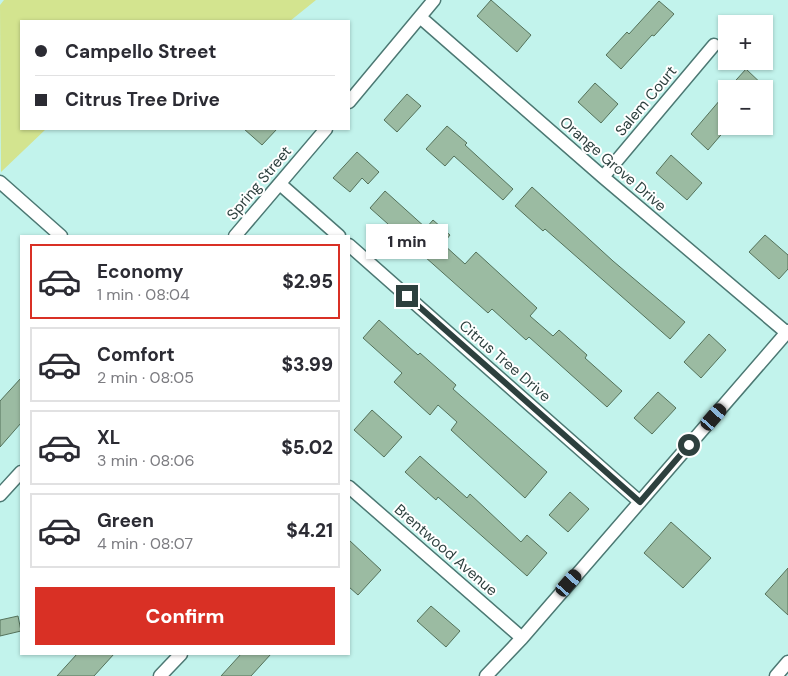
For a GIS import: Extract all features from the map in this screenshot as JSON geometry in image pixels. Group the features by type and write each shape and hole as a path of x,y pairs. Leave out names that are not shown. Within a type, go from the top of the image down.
{"street":[{"path":"350,101 434,0"},
{"name":"Orange Grove Drive","path":"420,17 603,177 787,332"},
{"name":"Salem Court","path":"603,177 714,45"},
{"name":"Spring Street","path":"236,235 325,130"},
{"path":"0,182 60,235"},
{"path":"280,184 338,235"},
{"name":"Citrus Tree Drive","path":"350,245 640,502"},
{"path":"486,676 522,638 787,332"},
{"path":"0,495 20,473"},
{"name":"Brentwood Avenue","path":"350,488 522,638"},
{"path":"160,676 180,655"},
{"path":"776,676 788,662"}],"green space":[{"path":"4,0 316,0 291,20 20,20 20,130 45,130 1,172 0,5"}],"building":[{"path":"491,0 531,35 517,52 477,16"},
{"path":"659,1 674,14 621,69 606,55 627,32 629,34"},
{"path":"747,70 758,80 736,80"},
{"path":"595,83 618,104 601,123 578,102"},
{"path":"407,94 421,106 397,132 384,120"},
{"path":"718,102 718,135 721,135 708,150 691,134"},
{"path":"447,126 467,143 465,145 513,189 503,200 454,156 445,166 426,149"},
{"path":"245,130 276,130 262,145"},
{"path":"357,152 379,172 368,184 362,178 350,192 333,178"},
{"path":"671,155 702,183 687,200 656,173"},
{"path":"532,187 613,261 685,322 670,339 545,229 543,231 515,206"},
{"path":"385,191 426,228 433,220 450,235 443,244 465,264 476,252 537,308 530,316 553,336 559,330 587,355 585,358 622,391 607,407 529,337 526,340 492,309 488,313 370,208"},
{"path":"765,235 788,255 788,269 779,279 749,252"},
{"path":"379,320 418,355 420,353 456,385 453,389 547,472 525,498 451,430 457,422 438,405 430,415 394,382 402,373 363,338"},
{"path":"709,334 726,350 701,378 684,362"},
{"path":"20,379 20,424 0,447 0,401"},
{"path":"658,392 676,408 652,434 634,418"},
{"path":"372,410 402,437 384,457 354,430"},
{"path":"420,456 467,498 470,494 521,542 527,535 547,553 527,576 438,497 436,500 405,472"},
{"path":"570,492 589,509 568,532 549,515"},
{"path":"671,522 711,558 683,588 644,553"},
{"path":"350,541 381,570 358,595 350,588"},
{"path":"788,568 788,615 765,594"},
{"path":"431,606 460,631 446,647 417,621"},
{"path":"18,616 20,631 0,636 0,620"},
{"path":"76,655 113,655 94,676 57,676"},
{"path":"240,655 270,655 251,676 221,676"}],"route":[{"path":"407,296 640,502 689,445"}]}
